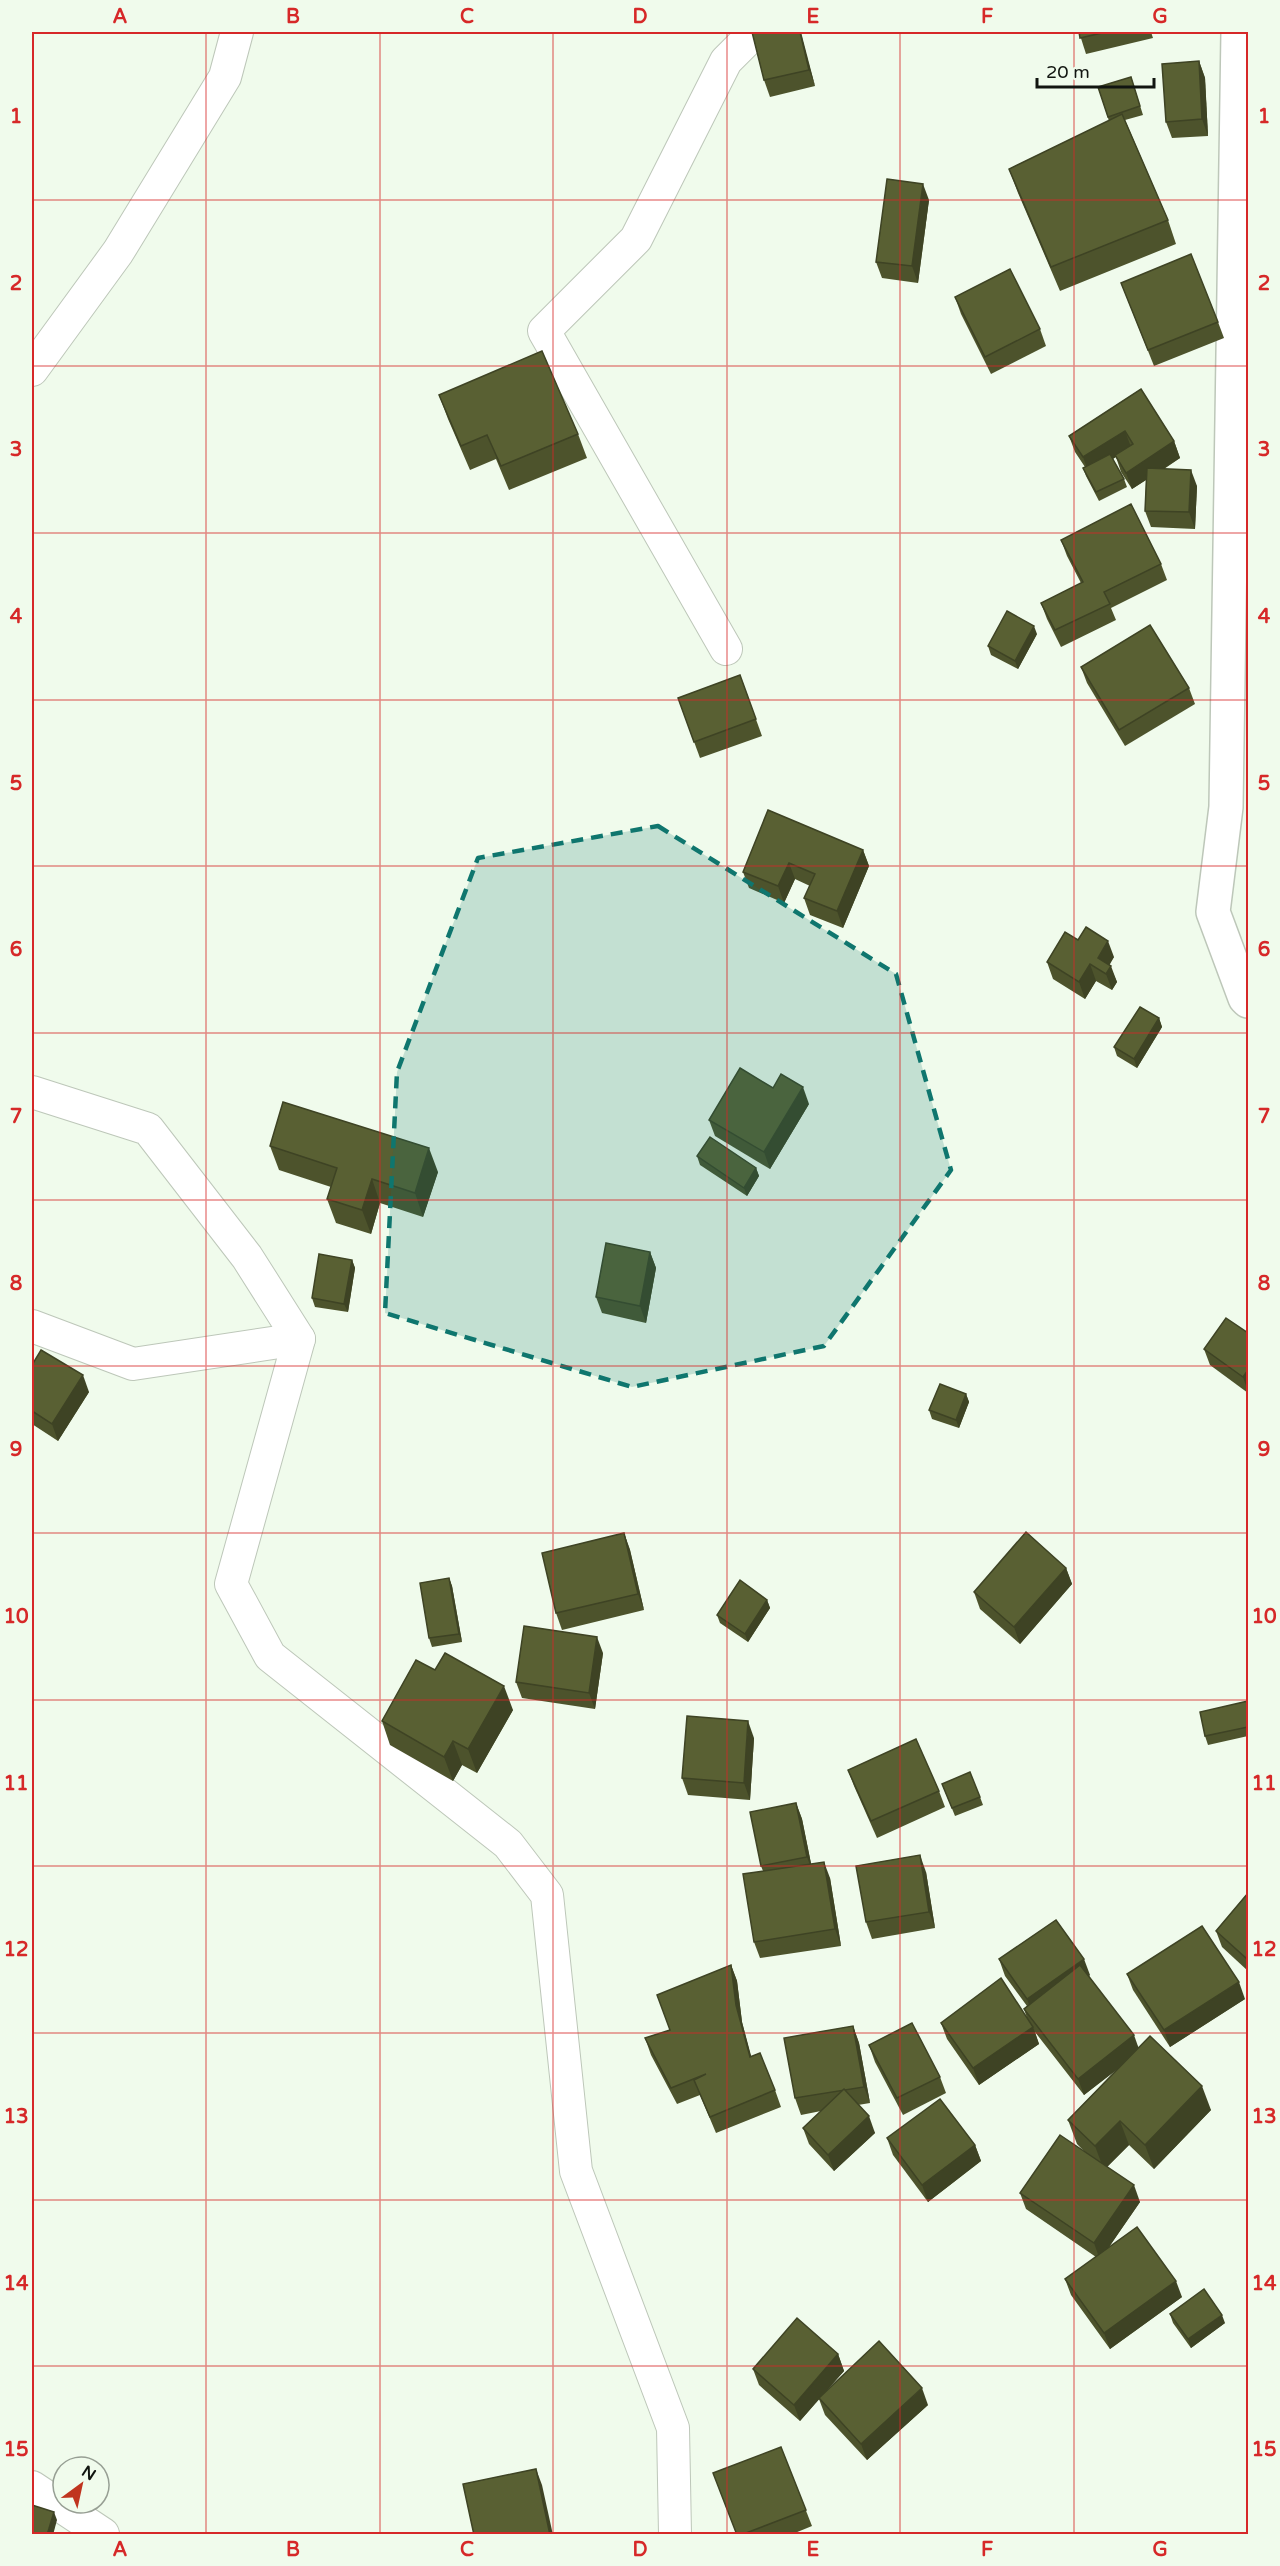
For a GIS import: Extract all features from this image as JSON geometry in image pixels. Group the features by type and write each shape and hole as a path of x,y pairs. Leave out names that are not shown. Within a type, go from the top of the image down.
{"street":[{"path":"32,370 118,252 225,77 237,32"},
{"path":"726,649 544,332 636,239 726,61 755,32"},
{"path":"1238,32 1226,807 1213,912 1247,999"},
{"path":"32,1092 148,1129 247,1257 298,1340 231,1584 270,1656 508,1844 548,1895 576,2171 674,2428 675,2535"},
{"path":"32,1326 133,1364 298,1340"},
{"path":"32,2487 103,2535"}],"highlighted area":[{"path":"658,826 896,974 951,1170 824,1346 632,1387 385,1313 397,1072 478,858"}],"building":[{"path":"752,32 800,32 809,70 764,80"},
{"path":"1079,32 1106,32 1080,38"},
{"path":"1199,61 1202,119 1166,122 1162,64"},
{"path":"1131,77 1140,106 1108,117 1098,87"},
{"path":"1122,114 1168,220 1051,267 1009,169"},
{"path":"887,179 923,184 912,266 876,262"},
{"path":"1191,254 1218,322 1148,350 1121,283"},
{"path":"1010,269 1040,329 985,357 955,297"},
{"path":"542,351 578,434 501,466 487,435 461,446 439,395"},
{"path":"1141,389 1174,441 1126,473 1115,455 1133,444 1125,431 1083,457 1069,436"},
{"path":"1110,454 1124,479 1096,492 1083,468"},
{"path":"1147,468 1191,470 1189,512 1145,511"},
{"path":"1131,504 1161,564 1104,592 1110,604 1055,630 1041,603 1083,582 1061,540"},
{"path":"1007,611 1034,626 1015,661 988,646"},
{"path":"1150,625 1189,688 1119,730 1081,667"},
{"path":"740,675 756,719 694,742 678,698"},
{"path":"768,810 863,850 837,911 804,898 815,874 789,863 778,886 743,872"},
{"path":"1086,927 1108,941 1098,958 1111,966 1106,974 1090,964 1079,982 1047,962 1065,932 1078,940"},
{"path":"1140,1007 1159,1018 1134,1059 1114,1047"},
{"path":"740,1068 773,1088 781,1074 803,1087 764,1152 709,1120"},
{"path":"283,1102 429,1148 415,1193 372,1179 362,1210 327,1199 337,1168 270,1146"},
{"path":"710,1137 756,1168 744,1188 697,1156"},
{"path":"606,1243 650,1252 640,1306 596,1297"},
{"path":"319,1254 352,1260 344,1304 312,1298"},
{"path":"1226,1318 1248,1333 1248,1370 1243,1377 1204,1349"},
{"path":"41,1350 83,1375 52,1424 32,1411 32,1365"},
{"path":"940,1384 966,1394 956,1420 929,1410"},
{"path":"1026,1532 1066,1568 1014,1627 974,1592"},
{"path":"624,1533 638,1594 556,1613 542,1553"},
{"path":"449,1578 459,1634 429,1638 420,1583"},
{"path":"740,1580 767,1600 745,1634 717,1615"},
{"path":"524,1626 597,1637 589,1693 516,1682"},
{"path":"445,1653 504,1686 468,1749 453,1741 444,1757 382,1721 416,1660 435,1670"},
{"path":"1248,1701 1248,1727 1205,1736 1200,1712"},
{"path":"687,1716 748,1721 744,1783 682,1778"},
{"path":"916,1739 939,1791 871,1821 848,1770"},
{"path":"970,1772 980,1797 952,1808 942,1784"},
{"path":"796,1803 807,1857 761,1866 750,1812"},
{"path":"920,1855 929,1912 866,1922 856,1866"},
{"path":"824,1862 835,1929 754,1942 743,1874"},
{"path":"1248,1893 1248,1955 1246,1958 1216,1931"},
{"path":"1056,1920 1084,1959 1027,1999 999,1959"},
{"path":"1202,1926 1239,1982 1164,2030 1127,1974"},
{"path":"731,1965 736,2005 750,2057 760,2053 775,2090 710,2117 694,2080 706,2074 671,2088 645,2038 670,2030 657,1995"},
{"path":"1080,1965 1134,2035 1078,2079 1024,2009"},
{"path":"1001,1978 1033,2027 973,2068 941,2023"},
{"path":"912,2023 940,2077 897,2098 869,2045"},
{"path":"853,2026 864,2087 795,2098 784,2038"},
{"path":"1150,2036 1202,2086 1145,2145 1120,2121 1095,2146 1068,2120"},
{"path":"844,2089 869,2116 828,2155 803,2128"},
{"path":"940,2099 975,2145 922,2185 887,2138"},
{"path":"1060,2135 1134,2185 1094,2243 1020,2193"},
{"path":"1137,2227 1176,2281 1104,2333 1065,2279"},
{"path":"1204,2289 1222,2315 1188,2339 1170,2314"},
{"path":"797,2318 838,2354 794,2405 753,2369"},
{"path":"879,2341 922,2388 861,2444 819,2398"},
{"path":"781,2447 806,2510 737,2535 713,2473"},
{"path":"536,2469 550,2535 474,2535 463,2484"},
{"path":"32,2505 51,2511 51,2515 53,2515 47,2535 32,2535"}]}
